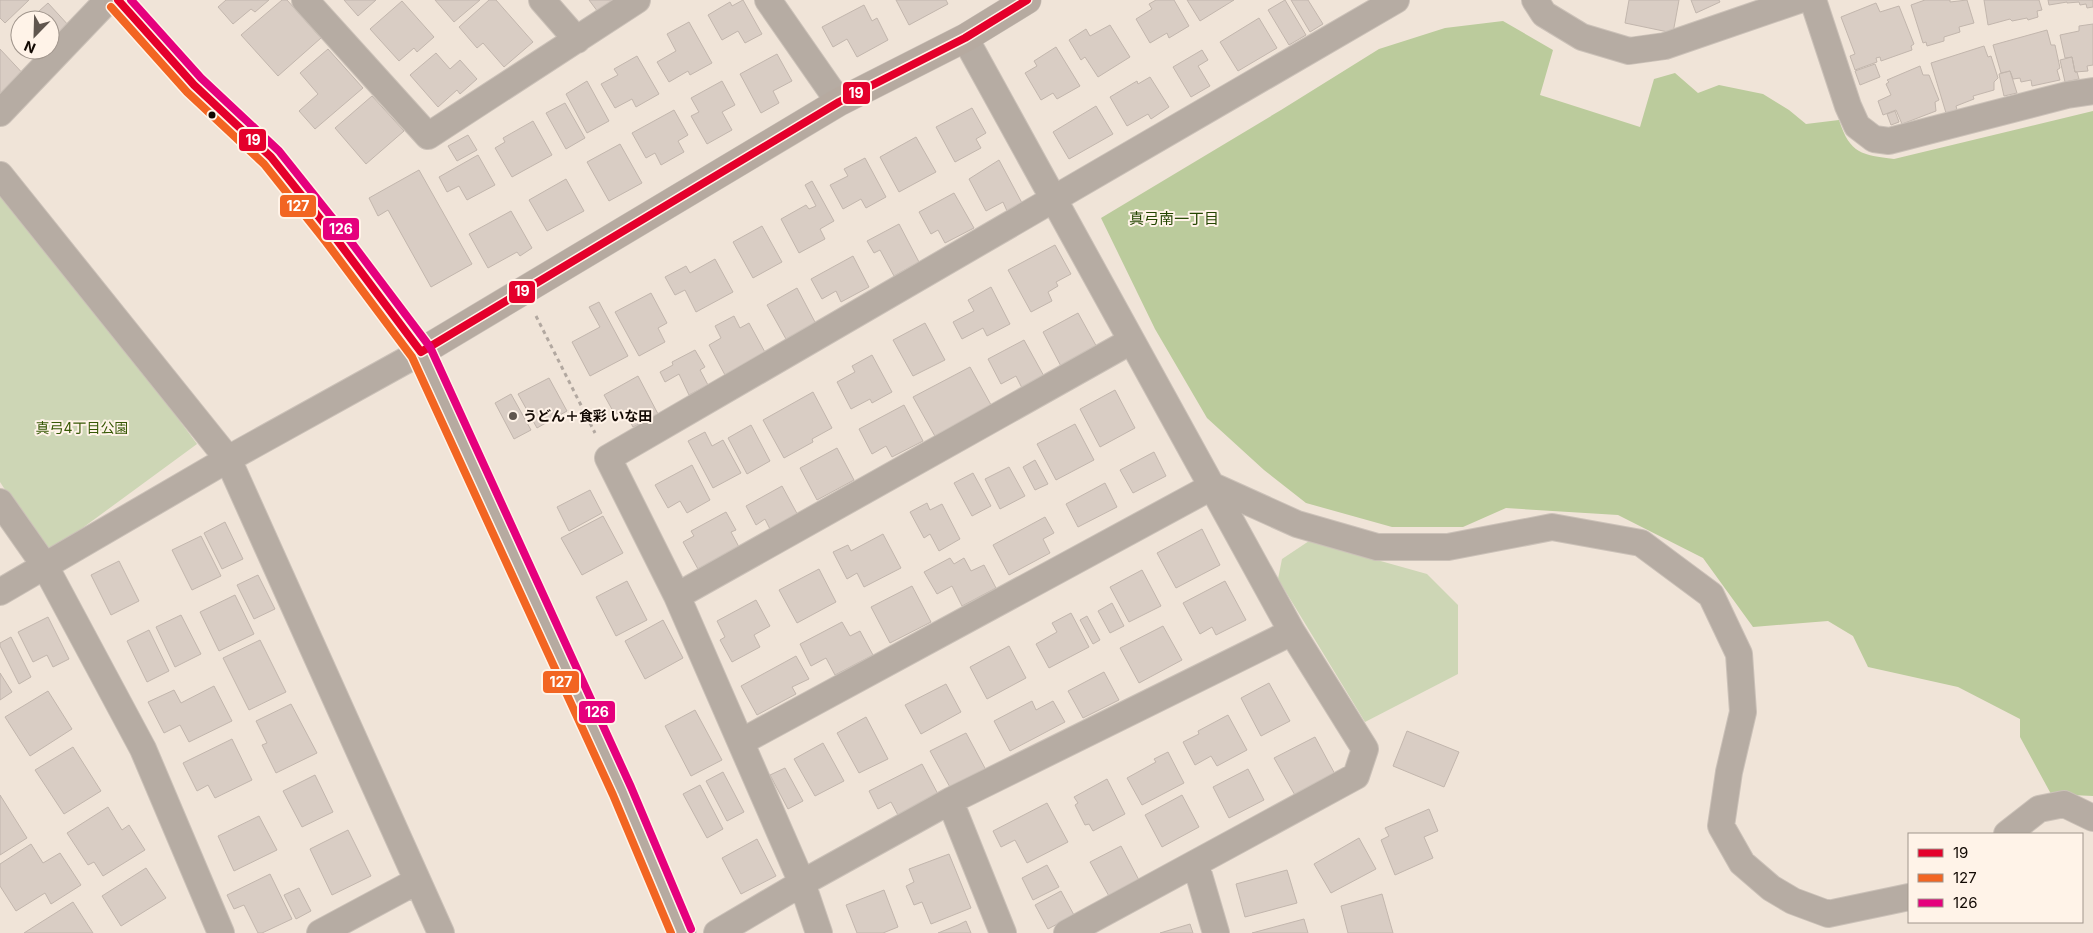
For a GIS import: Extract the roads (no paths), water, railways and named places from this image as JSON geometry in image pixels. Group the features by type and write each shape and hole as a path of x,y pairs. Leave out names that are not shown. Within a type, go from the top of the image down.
{"street":[{"path":"0,113 108,0"},
{"path":"118,0 194,85 271,157 334,236 421,352 622,791 682,933"},
{"path":"306,0 428,136 637,0"},
{"path":"542,0 577,40"},
{"path":"768,0 839,102"},
{"path":"0,592 228,459 421,352 839,102 965,38 1027,0"},
{"path":"819,933 802,883 677,596 608,458 1396,0"},
{"path":"1535,0 1544,14 1582,38 1629,50 1665,46 1799,0"},
{"path":"1813,0 1848,106 1857,126 1874,140 1890,142 2066,95 2093,91"},
{"path":"965,38 1292,632 1365,749 1356,776 1067,933"},
{"path":"0,175 228,459 441,933"},
{"path":"677,596 1131,341"},
{"path":"741,742 1213,486"},
{"path":"1213,486 1297,524 1377,547 1448,547 1552,527 1641,544 1711,595 1739,654 1742,712 1729,772 1721,826 1742,863 1771,888 1793,901 1828,914 1908,897"},
{"path":"0,502 45,566 143,749 221,933"},
{"path":"717,933 802,883 950,802 1292,632"},
{"path":"950,802 1003,933"},
{"path":"2008,833 2039,809 2064,804 2093,818"},
{"path":"1196,864 1216,933"},
{"path":"320,933 417,881"}],"place":[{"name":"うどん＋食彩 いな田","path":"513,416"}],"district":[{"name":"真弓南一丁目","path":"1174,219"}],"park label":[{"name":"真弓4丁目公園","path":"82,428"}]}
